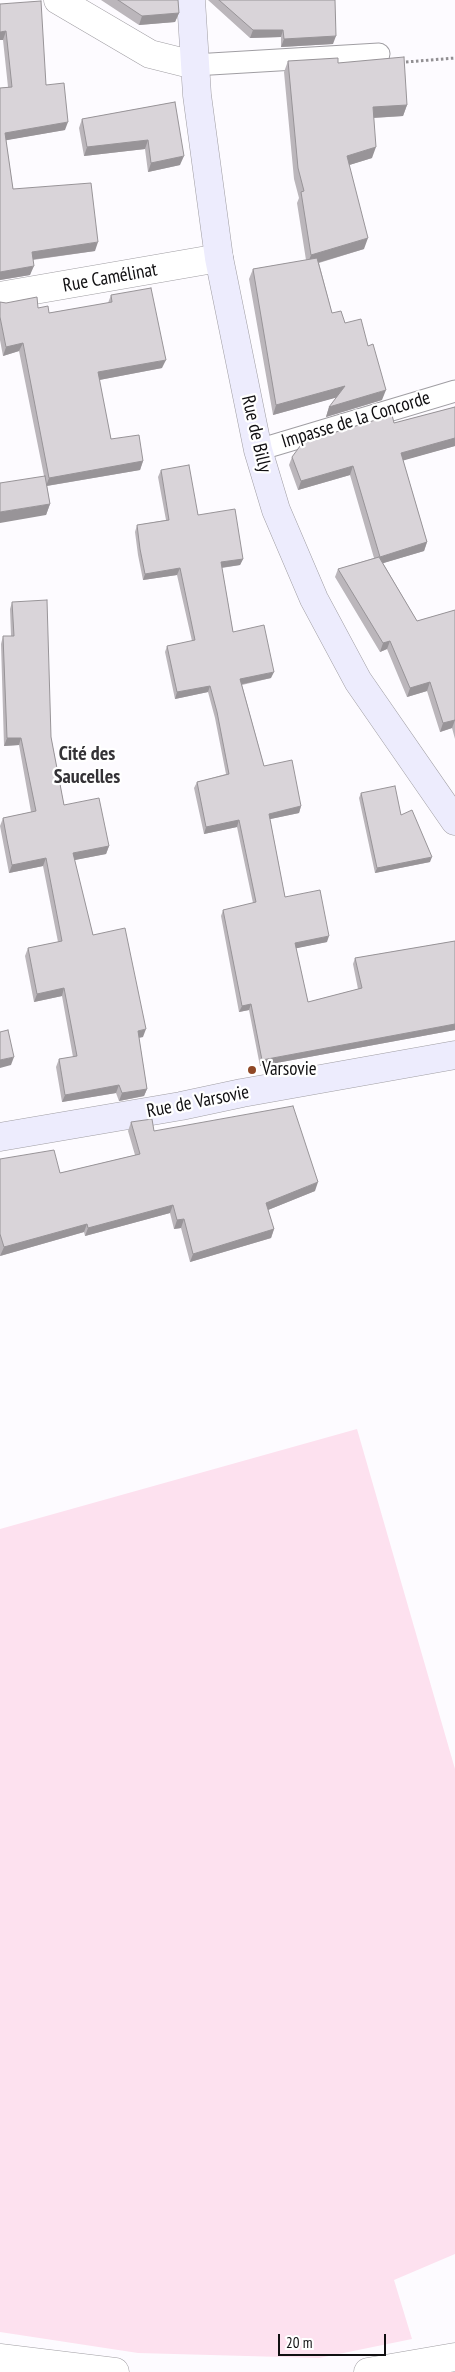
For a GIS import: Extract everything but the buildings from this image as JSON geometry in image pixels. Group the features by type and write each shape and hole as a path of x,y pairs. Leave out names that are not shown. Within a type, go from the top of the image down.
{"street":[{"path":"58,0 150,54 194,66"},
{"name":"Rue de Billy","path":"191,0 194,66 219,258 258,450 276,510 314,599 358,681 455,821"},
{"name":"Rue Camélinat","path":"0,296 219,258"},
{"name":"Rue de Varsovie","path":"0,1137 181,1106 242,1093 455,1055"},
{"path":"368,2372 455,2357"},
{"path":"0,2358 115,2372"}],"lane":[{"path":"194,66 379,54"},
{"name":"Impasse de la Concorde","path":"258,450 455,391"}],"path":[{"path":"379,54 408,62 455,58"}],"shaded area":[{"path":"357,1429 455,1769 455,2254 394,2280 412,2339 319,2358 138,2353 0,2332 0,1529"}],"place":[{"name":"Varsovie","path":"252,1070"}],"district":[{"name":"Cité des Saucelles","path":"87,766"}]}
